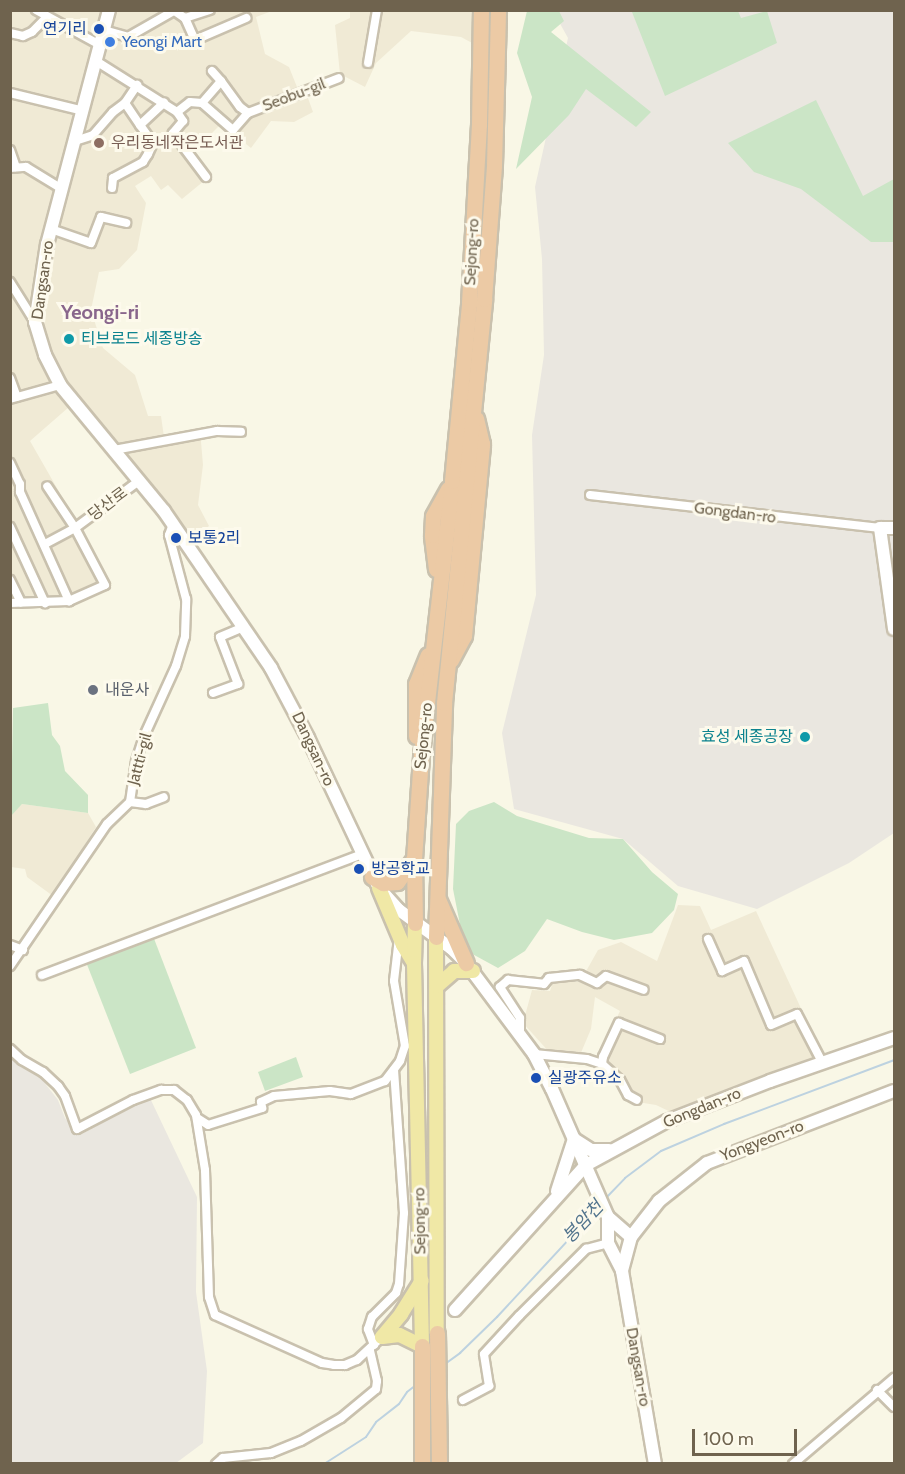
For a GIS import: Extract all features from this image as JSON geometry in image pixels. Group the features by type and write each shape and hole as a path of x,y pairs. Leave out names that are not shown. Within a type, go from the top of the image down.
{"highway":[{"name":"Sejong-ro","path":"416,923 414,859 421,755 452,481 470,279 479,124 481,10"},
{"name":"Sejong-ro","path":"436,937 441,752 494,165 498,10"},
{"path":"376,882 383,884 397,882 414,859"},
{"path":"437,896 470,967"},
{"name":"Sejong-ro","path":"437,1333 439,1464"},
{"name":"Sejong-ro","path":"422,1346 422,1464"}],"main road":[{"path":"376,882 414,963"},
{"name":"Sejong-ro","path":"416,923 414,963 422,1346"},
{"name":"Sejong-ro","path":"436,937 437,1333"},
{"path":"437,986 454,971 470,967"},
{"path":"375,1344 401,1314 422,1280"},
{"path":"375,1344 399,1335 422,1346"}],"street":[{"path":"36,10 100,45"},
{"name":"Dangsan-ro","path":"109,10 51,229 40,280 36,322 45,355 60,385 140,480 244,627 291,702 376,882 399,910 436,937 470,967 534,1054 588,1168 608,1217"},
{"path":"184,18 210,10"},
{"path":"368,63 377,10"},
{"path":"104,30 128,37 172,11 184,18 195,40 246,18"},
{"path":"10,33 23,36 32,32 47,17"},
{"path":"96,61 177,112 183,121 173,133 206,177"},
{"name":"Seobu-gil","path":"212,71 240,107 248,113"},
{"name":"Seobu-gil","path":"202,103 233,130 248,113 339,78"},
{"path":"177,112 190,102 202,103 221,81"},
{"path":"75,141 93,135 113,112 125,103 137,85"},
{"path":"10,93 84,111"},
{"path":"112,188 113,178 143,162 153,143 125,103"},
{"path":"140,125 164,103"},
{"path":"10,150 13,168 26,167 62,189"},
{"name":"Dangsan-ro","path":"51,229 91,243 101,216 126,223"},
{"path":"10,282 36,322"},
{"path":"10,378 14,398 60,385"},
{"path":"114,450 217,431 241,432"},
{"path":"10,463 20,484 20,492 69,600"},
{"name":"당산로","path":"45,544 75,528 140,480"},
{"path":"10,488 20,484"},
{"name":"당산로","path":"47,486 75,528"},
{"name":"Gongdan-ro","path":"590,495 894,528"},
{"name":"Jattti-gil","path":"10,966 107,824 130,802 136,761 145,734 176,666 185,636 186,599 169,535 173,524"},
{"path":"10,527 45,603"},
{"path":"10,603 69,600 105,585 75,528"},
{"path":"880,528 894,629"},
{"path":"10,580 21,603"},
{"path":"213,693 238,684 220,637 244,627"},
{"path":"130,802 146,804 164,797"},
{"path":"42,975 362,854"},
{"path":"197,1118 208,1125 262,1108 261,1102 274,1096 330,1091 351,1094 385,1081 400,1061 405,1046 394,981 399,935"},
{"path":"708,939 722,971 744,961 771,1025 797,1014 823,1064"},
{"path":"10,945 23,950"},
{"name":"Dangsan-ro","path":"520,1037 520,1018 500,987 508,980 544,984 549,978 580,975 597,983 606,976 644,990"},
{"path":"602,1064 619,1023 660,1039"},
{"name":"Gongdan-ro","path":"455,1310 555,1198 612,1149 667,1121 770,1081 894,1038"},
{"path":"10,1049 22,1060 43,1072 58,1086 65,1096 77,1129 161,1090 174,1090 187,1100 197,1118 205,1170 209,1297 215,1315 322,1363 345,1365 375,1344"},
{"path":"534,1054 587,1059 602,1064 620,1080 628,1095 637,1100"},
{"path":"216,1464 223,1458 271,1453 301,1441 341,1418 376,1389 375,1344 368,1329 372,1317 396,1293 400,1276 404,1213 394,1070"},
{"name":"Yongyeon-ro","path":"627,1238 659,1202 707,1163 894,1091"},
{"path":"555,1198 574,1139 591,1150 612,1149"},
{"path":"608,1217 627,1238"},
{"path":"608,1217 610,1242 622,1271"},
{"path":"463,1400 489,1386 484,1354 586,1249 610,1242 616,1229 627,1238"},
{"path":"610,1242 622,1252 627,1238"},
{"path":"622,1271 627,1238"},
{"name":"Dangsan-ro","path":"622,1271 656,1464"},
{"path":"793,1464 877,1390 894,1378"},
{"path":"877,1390 894,1407"}],"shaded area":[{"path":"11,11 272,11 256,17 265,54 289,67 297,87 304,87 313,112 294,122 271,121 251,148 221,124 192,153 210,176 182,199 168,185 161,190 151,176 135,186 146,203 137,250 119,269 99,272 91,310 103,348 135,375 148,416 161,416 164,437 200,430 203,465 198,505 209,526 192,539 77,400 30,441 112,584 74,603 40,607 11,607"},
{"path":"350,11 472,11 474,44 461,37 411,31 376,63 365,87 340,74 335,25 350,18"},
{"path":"553,11 894,11 894,833 849,863 757,909 678,886 623,839 514,809 502,733 536,595 532,435 544,355 542,259 535,187 568,38"},
{"path":"22,804 88,813 96,827 53,896 27,877 25,869 11,867 10,816"},
{"path":"678,905 700,906 711,930 756,911 823,1056 675,1114 656,1105 631,1101 601,1069 598,1057 620,1011 595,997 591,1029 580,1055 550,1053 523,1023 532,990 550,991 553,982 580,982 598,950 621,942 657,961"},
{"path":"11,1056 40,1077 58,1100 65,1118 80,1135 149,1096 197,1197 196,1292 207,1371 203,1443 176,1463 11,1462"}],"green space":[{"path":"636,10 738,11 741,18 767,11 777,43 665,96 632,12"},
{"path":"527,11 559,11 564,21 551,32 651,112 636,127 586,89 569,115 516,169 532,97 517,53"},
{"path":"816,100 863,196 894,179 894,242 871,242 801,189 754,172 728,143"},
{"path":"48,703 52,735 60,746 65,771 88,795 88,813 22,804 11,816 13,708"},
{"path":"494,802 517,816 589,838 623,839 652,872 678,894 674,910 652,933 614,940 582,932 547,919 525,951 498,968 465,950 453,889 456,824 469,811"},
{"path":"153,936 196,1048 130,1074 86,962"},
{"path":"296,1057 303,1077 265,1091 258,1072"}],"waterway":[{"name":"봉암천","path":"605,1199 625,1178 661,1151 724,1124 894,1060"},
{"name":"봉암천","path":"445,1364 460,1353 497,1317 598,1208"},
{"name":"봉암천","path":"324,1464 366,1437 376,1422 399,1404 407,1392 416,1385"}],"place":[{"name":"연기리","path":"99,29"},
{"name":"Yeongi Mart","path":"110,42"},
{"name":"우리동네작은도서관","path":"99,143"},
{"name":"티브로드 세종방송","path":"69,339"},
{"name":"보통2리","path":"176,538"},
{"name":"내운사","path":"93,690"},
{"name":"효성 세종공장","path":"805,737"},
{"name":"방공학교","path":"359,869"},
{"name":"실광주유소","path":"536,1078"}],"district":[{"name":"Yeongi-ri","path":"100,312"}]}
